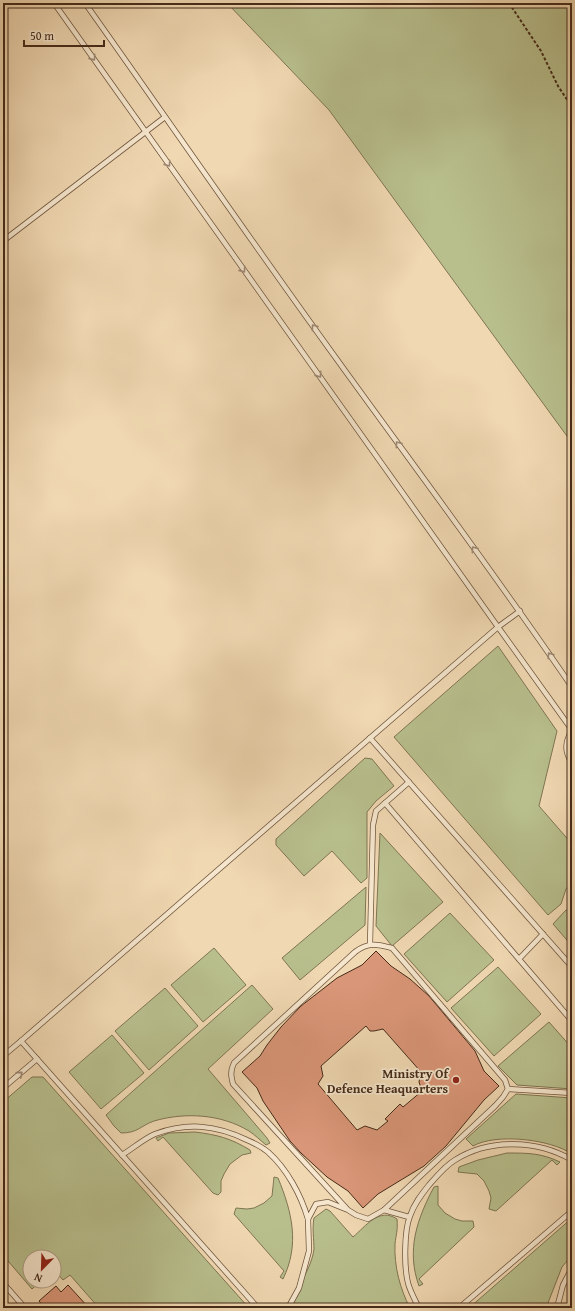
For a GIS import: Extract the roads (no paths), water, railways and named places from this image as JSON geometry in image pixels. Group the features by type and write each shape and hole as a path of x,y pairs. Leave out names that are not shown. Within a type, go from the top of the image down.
{"lane":[{"path":"54,3 572,730 566,744 566,753 572,763"},
{"path":"84,3 293,299 520,611 572,687"},
{"path":"3,241 165,117"},
{"path":"3,1056 498,627 520,611"},
{"path":"370,738 572,967"},
{"path":"370,944 373,825 376,811 409,782"},
{"path":"385,803 572,1021"},
{"path":"519,959 543,934"},
{"path":"308,1219 316,1204 328,1202 368,1219 384,1210 495,1106 504,1097 508,1089 505,1080 392,948 380,945 370,944 361,947 234,1063 231,1069 233,1084 348,1210"},
{"path":"21,1041 258,1308"},
{"path":"3,1088 37,1059"},
{"path":"508,1089 572,1093"},
{"path":"122,1155 154,1134 181,1126 198,1126 227,1131 256,1144 267,1151 280,1164 295,1187 303,1203 308,1219 309,1251 299,1288 288,1308"},
{"path":"419,1308 408,1283 405,1255 409,1218 418,1198 438,1174 455,1160 480,1148 506,1144 542,1148 572,1160"},
{"path":"384,1210 409,1218"},
{"path":"459,1308 572,1211"},
{"path":"557,1308 563,1285 572,1268"},
{"path":"3,1283 25,1308"}],"place":[{"name":"Ministry Of Defence Heaquarters","path":"456,1080"}]}
